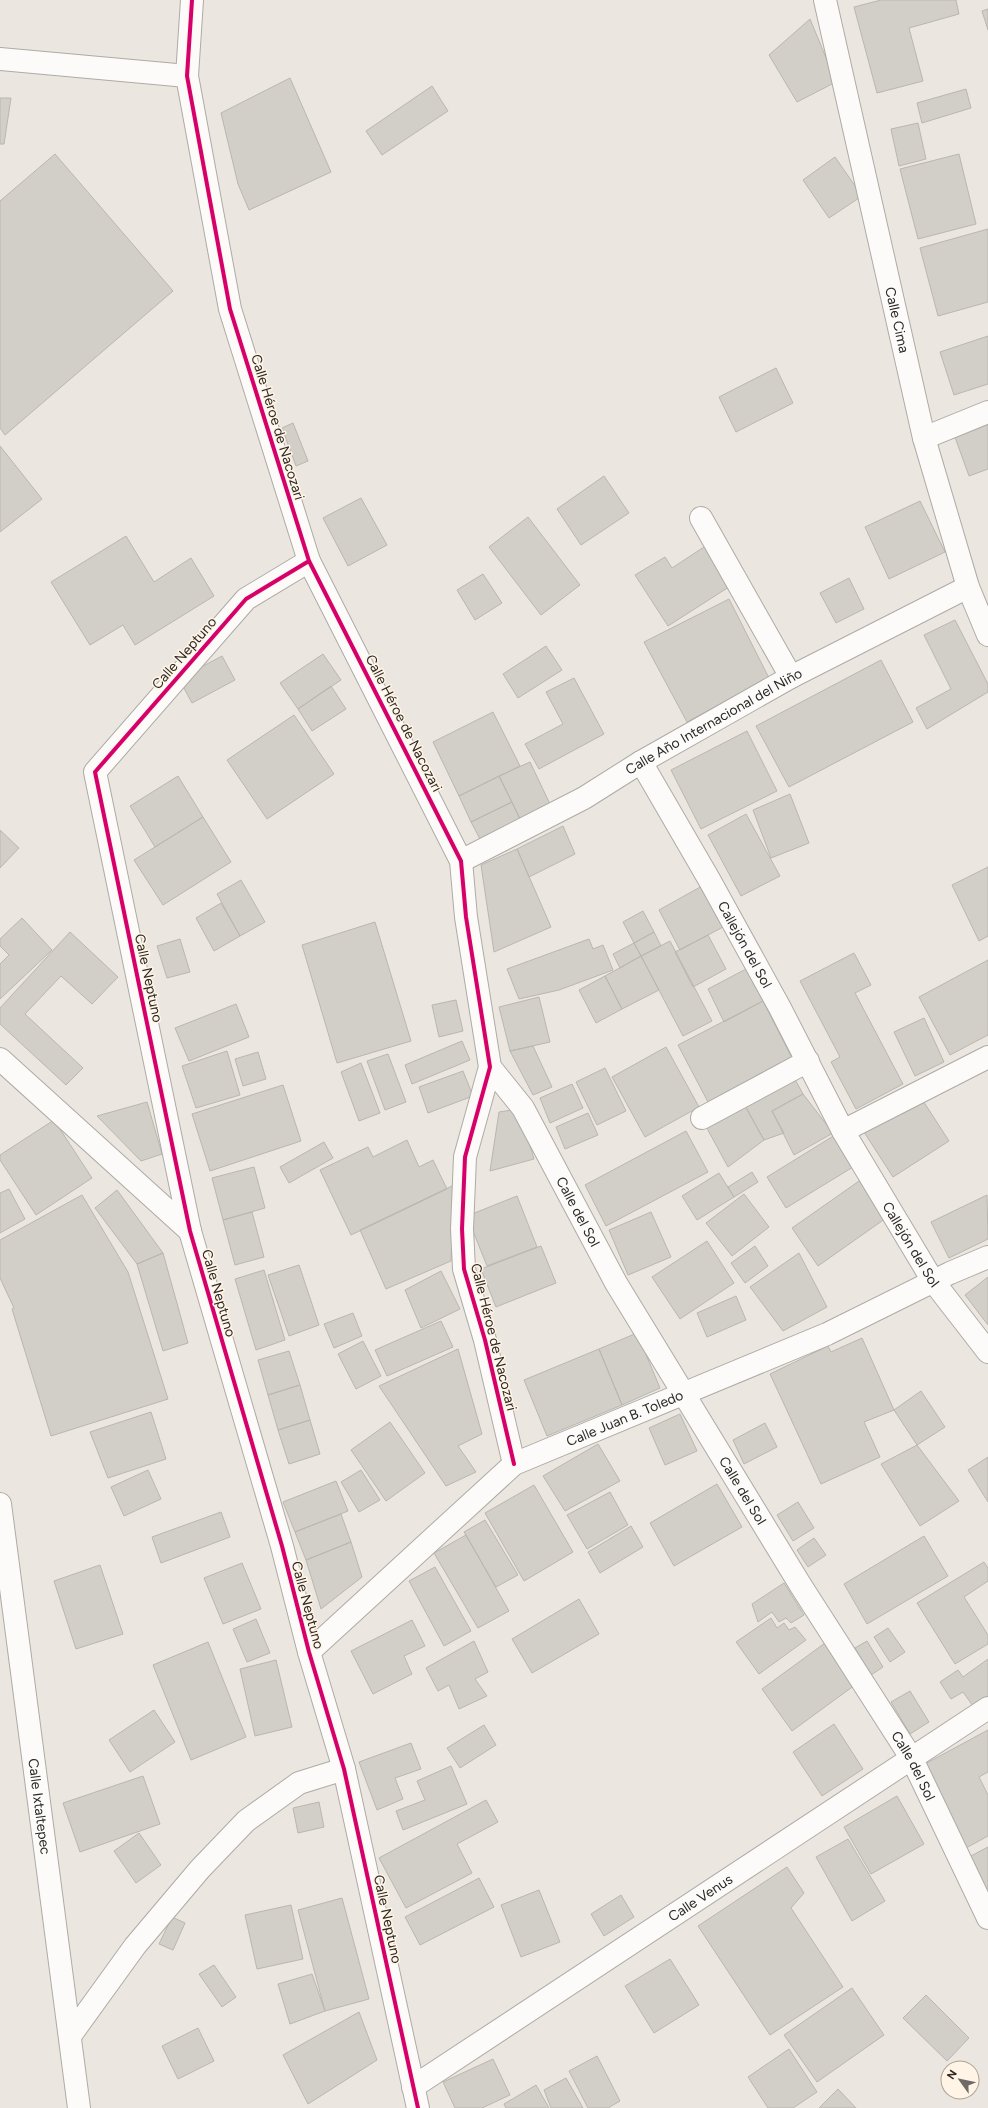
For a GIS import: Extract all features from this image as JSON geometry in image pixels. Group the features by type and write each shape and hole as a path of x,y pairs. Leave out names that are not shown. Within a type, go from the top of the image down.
{"street":[{"name":"Calle Héroe de Nacozari","path":"192,0 186,76 230,309 309,561 461,861 466,918 490,1067 465,1158 462,1229 464,1268 485,1340 514,1464"},
{"name":"Calle Cima","path":"825,0 924,438 968,587 986,624"},
{"path":"0,59 186,76"},
{"path":"924,438 988,412"},
{"path":"701,518 791,677"},
{"name":"Calle Neptuno","path":"309,561 246,599 95,772 190,1231 282,1546 309,1652 344,1769 418,2108"},
{"name":"Calle Año Internacional del Niño","path":"461,861 584,798 641,762 791,677 968,587"},
{"name":"Callejón del Sol","path":"641,762 710,881 808,1061 843,1131 933,1281 988,1352"},
{"path":"843,1131 988,1057"},
{"path":"0,1059 190,1231"},
{"path":"702,1118 808,1061"},
{"name":"Calle del Sol","path":"490,1067 523,1108 616,1283 801,1586 912,1759 988,1918"},
{"name":"Calle Juan B. Toledo","path":"309,1652 514,1464 828,1334 933,1281 988,1257"},
{"name":"Calle Ixtaltepec","path":"0,1504 79,2108"},
{"name":"Calle Venus","path":"413,2087 988,1708"},
{"path":"70,2036 135,1946 200,1869 246,1822 299,1783 344,1769"}],"building":[{"path":"881,0 956,0 959,14 909,28 923,81 877,93 854,7"},
{"path":"988,9 988,30 982,11"},
{"path":"810,19 836,82 797,102 769,55"},
{"path":"290,78 331,172 249,210 238,184 221,113"},
{"path":"432,86 448,111 382,155 366,131"},
{"path":"966,89 971,108 922,123 917,103"},
{"path":"0,98 11,98 4,144 0,144"},
{"path":"918,123 926,159 899,166 891,129"},
{"path":"55,154 173,291 5,435 0,428 0,201"},
{"path":"959,154 976,224 918,239 900,169"},
{"path":"835,157 862,196 829,218 803,180"},
{"path":"988,229 988,302 938,316 920,248"},
{"path":"988,336 988,384 954,395 940,352"},
{"path":"776,368 793,403 736,432 719,397"},
{"path":"988,416 988,469 969,476 952,429"},
{"path":"293,423 308,461 296,466 282,428"},
{"path":"0,446 42,499 0,532"},
{"path":"604,476 629,513 581,545 557,509"},
{"path":"361,498 387,545 348,566 323,518"},
{"path":"920,501 945,552 889,579 865,527"},
{"path":"528,517 580,585 541,615 489,547"},
{"path":"126,536 154,582 191,558 214,596 135,645 123,625 90,645 51,582"},
{"path":"707,545 732,585 668,626 635,575 665,557 672,568"},
{"path":"483,574 502,603 475,620 457,590"},
{"path":"849,578 864,609 836,623 820,593"},
{"path":"729,599 769,678 687,722 644,642"},
{"path":"955,620 988,684 988,692 927,729 916,708 951,689 924,635"},
{"path":"546,646 562,670 518,698 503,674"},
{"path":"323,654 341,680 298,709 280,683"},
{"path":"222,656 235,680 192,703 179,679"},
{"path":"881,660 913,722 789,787 756,726"},
{"path":"574,678 604,734 539,769 525,744 563,724 546,692"},
{"path":"331,686 346,709 312,731 298,709"},
{"path":"493,712 520,766 459,796 433,742"},
{"path":"294,715 334,774 267,819 227,760"},
{"path":"747,731 777,791 701,829 671,770"},
{"path":"530,762 550,804 520,819 499,776"},
{"path":"178,776 203,817 155,847 130,806"},
{"path":"499,776 512,802 471,822 459,796"},
{"path":"790,794 809,843 771,858 753,810"},
{"path":"512,802 520,819 480,839 471,822"},
{"path":"746,814 780,876 741,896 708,835"},
{"path":"203,817 231,862 163,905 134,860"},
{"path":"563,826 575,854 529,877 517,849"},
{"path":"0,830 19,848 0,868"},
{"path":"517,849 551,927 494,952 481,865"},
{"path":"988,867 988,936 979,941 952,885"},
{"path":"241,880 265,922 240,936 217,894"},
{"path":"702,886 723,927 680,950 659,910"},
{"path":"221,903 240,936 214,951 196,918"},
{"path":"643,911 654,932 634,943 623,922"},
{"path":"22,918 52,950 0,999 0,964 9,955 0,946 0,939"},
{"path":"375,922 411,1041 337,1063 302,945"},
{"path":"70,932 118,977 92,1004 61,976 25,1014 83,1068 66,1085 0,1024 0,1008"},
{"path":"654,932 661,946 641,956 634,943"},
{"path":"708,935 726,969 693,987 675,952"},
{"path":"180,939 190,972 167,978 157,946"},
{"path":"589,939 593,949 603,945 613,970 559,990 519,999 507,969"},
{"path":"670,941 712,1021 683,1036 641,956"},
{"path":"634,943 641,956 620,968 613,954"},
{"path":"854,953 871,985 855,993 903,1084 856,1109 831,1062 840,1057 800,981"},
{"path":"641,956 659,990 622,1009 605,976"},
{"path":"988,960 988,1035 950,1055 919,997"},
{"path":"746,969 763,1001 724,1022 708,989"},
{"path":"605,976 622,1009 596,1023 579,990"},
{"path":"539,997 550,1042 510,1051 499,1007"},
{"path":"456,1000 463,1031 439,1037 432,1005"},
{"path":"763,1001 792,1058 708,1102 678,1045"},
{"path":"236,1004 249,1037 189,1061 175,1028"},
{"path":"924,1018 944,1062 915,1076 894,1032"},
{"path":"462,1041 470,1060 412,1084 405,1065"},
{"path":"533,1046 552,1087 533,1095 510,1051"},
{"path":"666,1047 699,1107 645,1137 612,1077"},
{"path":"227,1051 240,1095 196,1108 182,1066"},
{"path":"258,1052 266,1079 243,1086 235,1059"},
{"path":"388,1054 406,1102 385,1110 367,1061"},
{"path":"361,1063 380,1113 359,1121 341,1072"},
{"path":"605,1068 626,1111 597,1125 576,1082"},
{"path":"463,1071 473,1096 428,1113 419,1087"},
{"path":"792,1074 803,1094 772,1111 784,1133 764,1140 744,1104"},
{"path":"572,1084 583,1108 550,1123 540,1098"},
{"path":"283,1085 301,1141 210,1171 192,1114"},
{"path":"918,1093 949,1141 893,1177 862,1129"},
{"path":"803,1094 833,1133 794,1155 772,1111"},
{"path":"147,1102 162,1154 141,1161 97,1116"},
{"path":"744,1104 764,1140 728,1167 703,1121"},
{"path":"519,1109 534,1159 490,1171 499,1112"},
{"path":"588,1113 598,1135 565,1149 556,1127"},
{"path":"54,1120 92,1178 36,1215 0,1160 0,1155"},
{"path":"686,1131 708,1172 606,1226 585,1185"},
{"path":"835,1135 853,1167 786,1208 767,1177"},
{"path":"407,1140 419,1167 433,1160 447,1189 351,1235 320,1170 368,1147 373,1157"},
{"path":"324,1142 333,1158 289,1183 280,1167"},
{"path":"254,1167 265,1208 223,1220 212,1178"},
{"path":"752,1172 758,1182 734,1197 728,1187"},
{"path":"719,1173 734,1197 697,1220 682,1196"},
{"path":"862,1179 889,1216 818,1266 792,1228"},
{"path":"454,1185 451,1261 386,1289 360,1230"},
{"path":"9,1189 25,1219 0,1233 0,1193"},
{"path":"117,1190 163,1253 137,1264 95,1208"},
{"path":"744,1194 769,1227 732,1256 706,1223"},
{"path":"82,1195 128,1272 168,1399 51,1436 12,1309 14,1308 0,1278 0,1240"},
{"path":"987,1195 988,1239 949,1258 931,1222"},
{"path":"517,1196 537,1247 487,1266 467,1216"},
{"path":"252,1212 264,1257 235,1265 223,1220"},
{"path":"651,1212 671,1257 628,1275 609,1230"},
{"path":"707,1241 734,1283 680,1319 652,1277"},
{"path":"541,1246 556,1283 496,1307 481,1269"},
{"path":"755,1246 768,1266 745,1283 731,1263"},
{"path":"163,1253 188,1343 163,1351 137,1264"},
{"path":"799,1253 827,1307 783,1331 750,1287"},
{"path":"299,1265 319,1325 289,1336 268,1275"},
{"path":"264,1270 285,1340 256,1350 235,1279"},
{"path":"441,1271 460,1309 421,1328 405,1290"},
{"path":"988,1277 988,1325 965,1295"},
{"path":"736,1296 746,1320 707,1337 697,1313"},
{"path":"353,1313 362,1336 334,1348 324,1324"},
{"path":"441,1321 453,1347 387,1376 375,1350"},
{"path":"637,1333 660,1388 622,1405 599,1349"},
{"path":"862,1338 894,1410 864,1422 880,1457 821,1484 770,1374 828,1346 831,1352"},
{"path":"363,1341 381,1376 356,1389 338,1354"},
{"path":"458,1349 482,1434 458,1446 476,1472 446,1486 379,1386"},
{"path":"599,1349 622,1405 547,1436 524,1380"},
{"path":"289,1351 300,1385 268,1395 258,1360"},
{"path":"300,1385 310,1420 278,1430 268,1395"},
{"path":"921,1391 945,1427 917,1445 894,1410"},
{"path":"151,1412 166,1459 108,1478 90,1432"},
{"path":"680,1414 697,1451 665,1465 649,1428"},
{"path":"310,1420 320,1454 289,1464 278,1430"},
{"path":"390,1422 425,1473 386,1501 351,1450"},
{"path":"765,1423 777,1447 744,1464 733,1440"},
{"path":"598,1444 620,1481 565,1511 543,1476"},
{"path":"917,1445 959,1501 920,1526 881,1464"},
{"path":"988,1457 988,1502 968,1470"},
{"path":"148,1470 161,1499 124,1516 111,1487"},
{"path":"361,1470 380,1500 359,1512 341,1482"},
{"path":"336,1481 348,1511 295,1532 283,1502"},
{"path":"717,1484 742,1527 674,1566 650,1523"},
{"path":"534,1485 573,1552 524,1581 485,1513"},
{"path":"610,1492 628,1525 587,1549 567,1515"},
{"path":"798,1502 814,1528 793,1541 777,1515"},
{"path":"221,1512 230,1537 161,1563 152,1537"},
{"path":"341,1514 351,1542 306,1560 295,1532"},
{"path":"485,1520 518,1575 496,1587 464,1532"},
{"path":"631,1526 643,1547 600,1573 588,1552"},
{"path":"466,1535 509,1611 478,1628 434,1553"},
{"path":"924,1536 948,1576 867,1624 844,1584"},
{"path":"814,1538 826,1555 808,1567 797,1550"},
{"path":"351,1542 362,1577 321,1609 306,1560"},
{"path":"984,1562 988,1568 988,1581 964,1597 988,1635 988,1644 955,1664 917,1603"},
{"path":"242,1563 261,1609 223,1624 204,1578"},
{"path":"100,1565 123,1634 76,1649 54,1581"},
{"path":"435,1567 471,1631 444,1646 409,1581"},
{"path":"784,1583 804,1615 791,1623 786,1618 779,1622 772,1612 758,1622 752,1604"},
{"path":"579,1599 599,1634 532,1673 512,1639"},
{"path":"771,1618 777,1628 784,1623 789,1630 795,1627 806,1640 759,1674 736,1642"},
{"path":"256,1619 270,1653 247,1662 233,1629"},
{"path":"412,1620 425,1646 404,1656 412,1674 373,1694 351,1651"},
{"path":"888,1628 905,1652 890,1662 874,1637"},
{"path":"474,1641 488,1672 475,1679 487,1696 459,1709 449,1685 438,1691 426,1668"},
{"path":"867,1641 883,1667 871,1675 855,1648"},
{"path":"208,1642 246,1737 191,1760 153,1665"},
{"path":"825,1643 855,1685 792,1731 762,1689"},
{"path":"988,1659 988,1696 973,1706 963,1692 951,1699 940,1682 958,1670 963,1677"},
{"path":"276,1660 292,1727 255,1736 240,1669"},
{"path":"910,1691 929,1722 910,1734 891,1702"},
{"path":"154,1710 175,1742 130,1772 109,1740"},
{"path":"834,1724 863,1769 822,1796 793,1752"},
{"path":"484,1725 496,1745 460,1768 447,1748"},
{"path":"988,1730 988,1772 979,1777 988,1795 988,1836 966,1848 923,1765"},
{"path":"411,1743 421,1769 395,1778 403,1799 377,1810 359,1762"},
{"path":"451,1766 467,1804 403,1830 396,1811 425,1800 417,1781"},
{"path":"143,1776 160,1824 80,1852 63,1803"},
{"path":"897,1796 924,1844 871,1874 844,1827"},
{"path":"486,1800 498,1822 457,1844 472,1873 406,1908 379,1858"},
{"path":"319,1802 324,1827 298,1833 293,1808"},
{"path":"139,1833 161,1865 136,1883 114,1851"},
{"path":"848,1839 885,1901 852,1921 816,1857"},
{"path":"988,1847 988,1894 969,1857"},
{"path":"787,1867 804,1893 791,1908 843,1987 770,2035 698,1926"},
{"path":"479,1878 494,1907 420,1945 405,1917"},
{"path":"539,1890 560,1942 521,1957 501,1905"},
{"path":"621,1895 634,1917 604,1936 591,1914"},
{"path":"342,1898 369,1999 325,2011 298,1910"},
{"path":"291,1905 303,1959 257,1969 245,1915"},
{"path":"172,1917 185,1923 173,1950 159,1944"},
{"path":"670,1959 699,2005 654,2033 625,1986"},
{"path":"214,1965 236,1997 222,2007 199,1974"},
{"path":"312,1974 325,2011 290,2024 278,1984"},
{"path":"852,1988 884,2035 817,2082 784,2035"},
{"path":"926,1995 969,2038 948,2060 946,2060 903,2018"},
{"path":"359,2012 377,2060 308,2104 283,2055"},
{"path":"198,2028 214,2061 178,2079 162,2046"},
{"path":"789,2049 817,2092 793,2108 768,2108 748,2077"},
{"path":"597,2056 620,2101 608,2108 588,2108 569,2071"},
{"path":"493,2059 510,2095 482,2108 455,2108 443,2082"},
{"path":"566,2078 583,2108 551,2108 544,2090"},
{"path":"536,2085 549,2108 506,2108 504,2104"},
{"path":"838,2089 856,2108 819,2108"}],"cycle path":[{"path":"192,0 187,76 230,309 309,561 461,861 466,917 490,1067 465,1157 462,1229 464,1269 485,1340 514,1464"},
{"path":"309,561 246,599 95,772 190,1231 282,1546 309,1652 344,1769 418,2108"}]}
